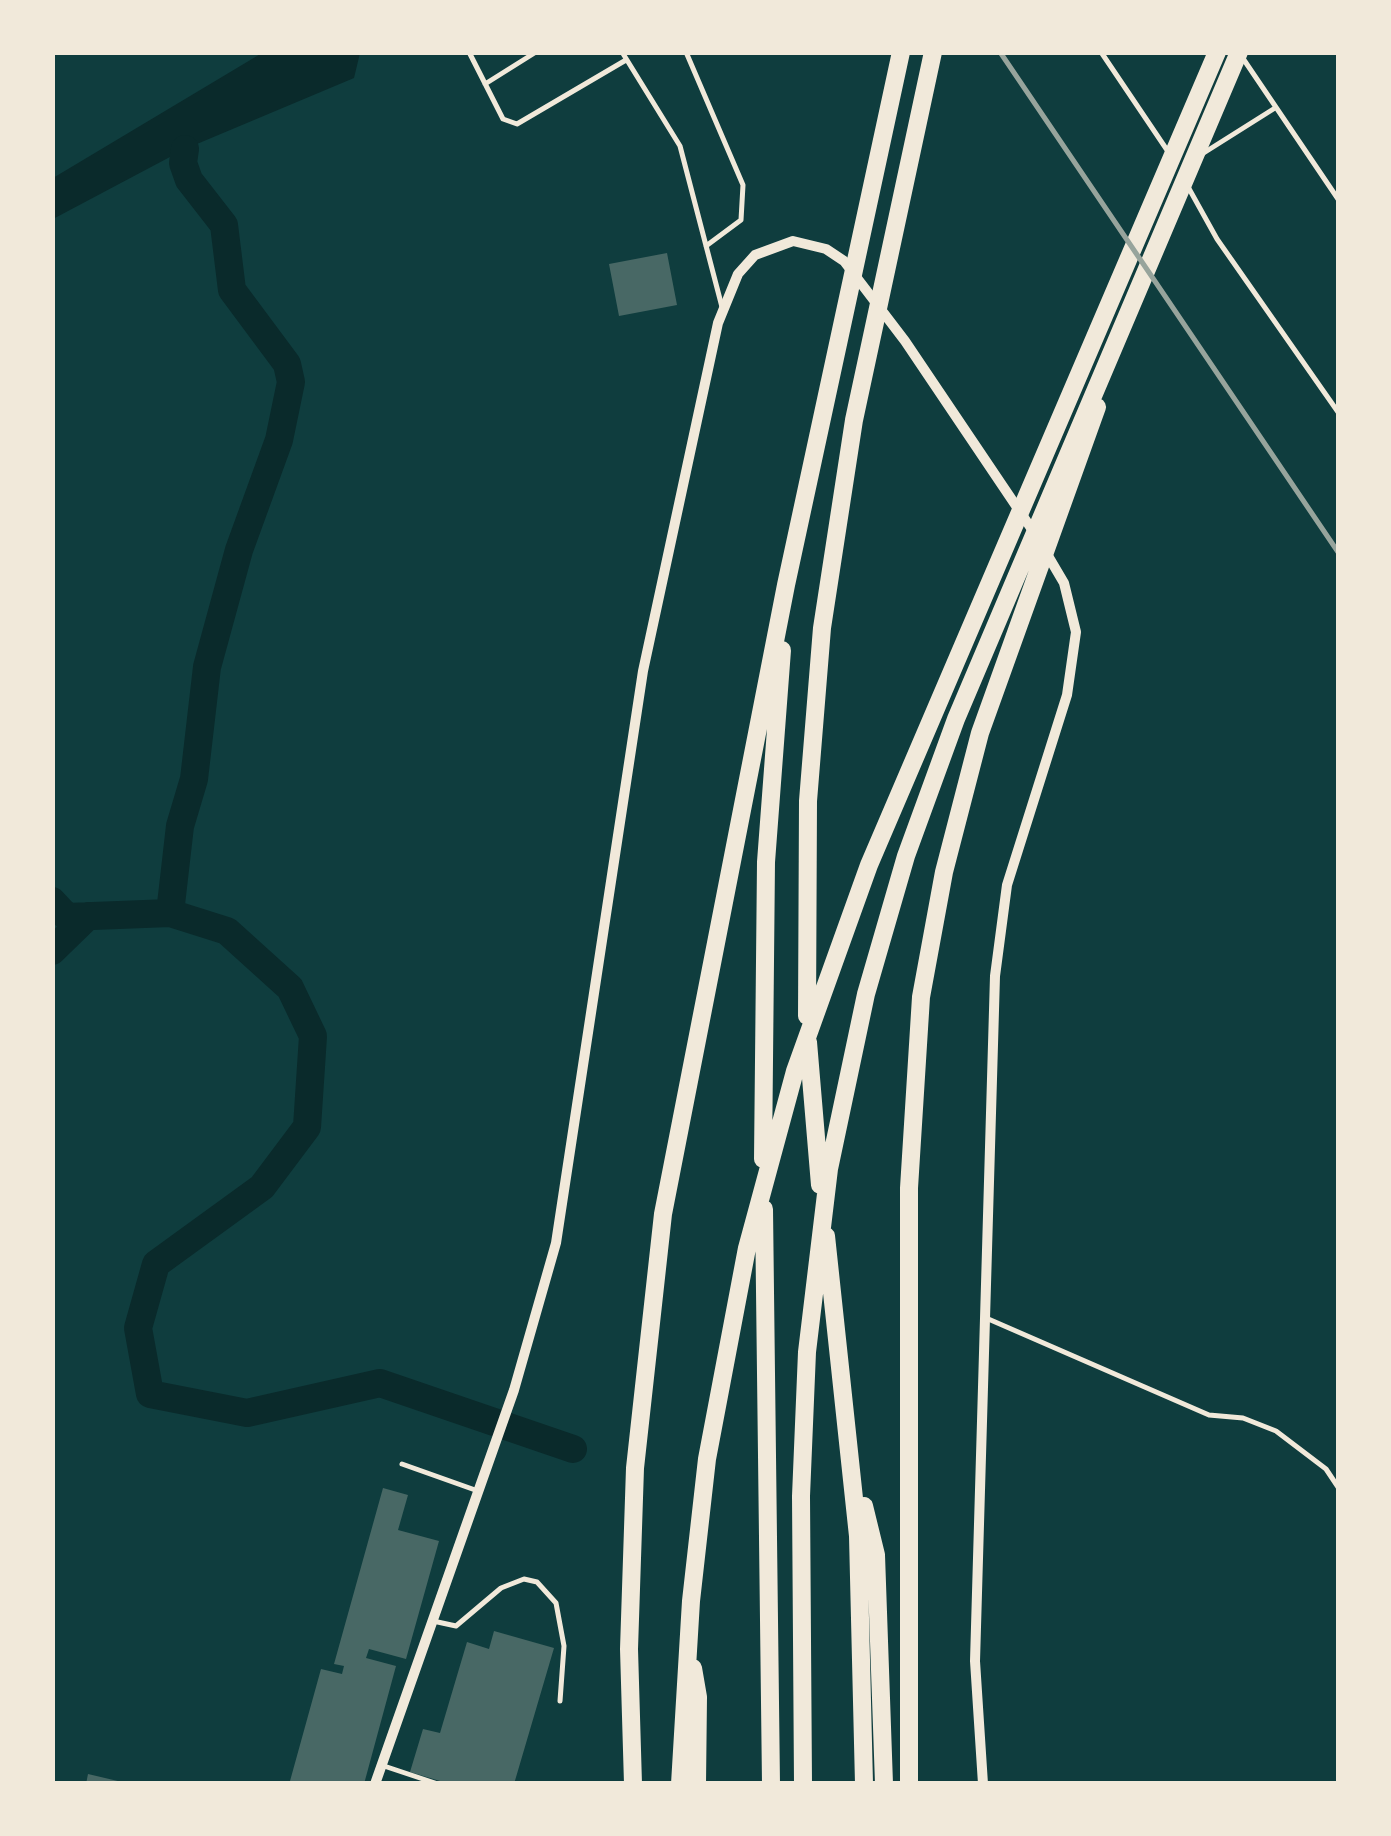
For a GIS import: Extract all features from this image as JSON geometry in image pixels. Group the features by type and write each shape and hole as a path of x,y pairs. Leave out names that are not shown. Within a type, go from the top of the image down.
{"highway":[{"path":"633,1784 631,1559 636,1450 653,1284 692,1053 786,585 900,52"},
{"path":"864,1784 862,1609 850,1451 815,1136 805,907 818,662 841,490 932,52"},
{"path":"680,1784 688,1638 702,1495 739,1283 780,1122 830,964 896,800 1216,52"},
{"path":"803,1784 801,1477 812,1298 842,1099 888,912 942,753 1239,52"},
{"path":"909,1784 909,1256 915,1070 927,958 957,817 984,720 1092,430 1108,358"},
{"path":"771,1784 762,978 766,862 786,585"},
{"path":"850,1451 876,1555 884,1784"},
{"path":"688,1638 698,1696 697,1784"}],"street":[{"path":"375,1784 514,1390 564,1210 626,764 703,382 722,310 738,274 754,255 774,244 814,244 844,261 905,341 1042,546 1073,608 1074,666 1017,843 1000,929 975,1661 983,1784"}],"lane":[{"path":"468,52 504,119 517,124 626,60"},
{"path":"485,84 536,52"},
{"path":"622,52 680,146 722,310"},
{"path":"686,52 743,185 741,220 706,246"},
{"path":"1101,52 1155,128 1217,239 1338,412"},
{"path":"1239,52 1338,199"},
{"path":"1178,169 1275,108"},
{"path":"984,1317 1209,1415 1243,1418 1276,1432 1326,1469 1338,1487"},
{"path":"402,1464 478,1491"},
{"path":"431,1621 456,1626 500,1588 524,1578 537,1582 556,1603 564,1646 560,1700"},
{"path":"382,1765 438,1784"}],"water":[{"path":"262,53 360,53 354,78 185,149 53,219 53,178"}],"building":[{"path":"667,253 677,305 619,316 609,264"},
{"path":"383,1488 408,1495 398,1530 439,1541 406,1659 369,1649 366,1658 396,1666 364,1784 290,1781 321,1669 342,1674 344,1666 334,1664"},
{"path":"494,1631 554,1648 514,1784 450,1784 410,1772 423,1729 440,1733 467,1642 489,1649"},
{"path":"88,1774 122,1782 122,1784 86,1784"}],"waterway":[{"path":"170,913 180,826 194,779 207,667 239,550 279,440 291,382 287,364 232,290 224,225 189,180 183,163 185,149"},
{"path":"52,901 67,917 170,913 227,931 290,988 313,1036 307,1127 262,1187 156,1264 138,1328 150,1394 247,1413 380,1383 573,1449"},
{"path":"52,951 88,916"}],"railway":[{"path":"1000,52 1338,552"}]}
